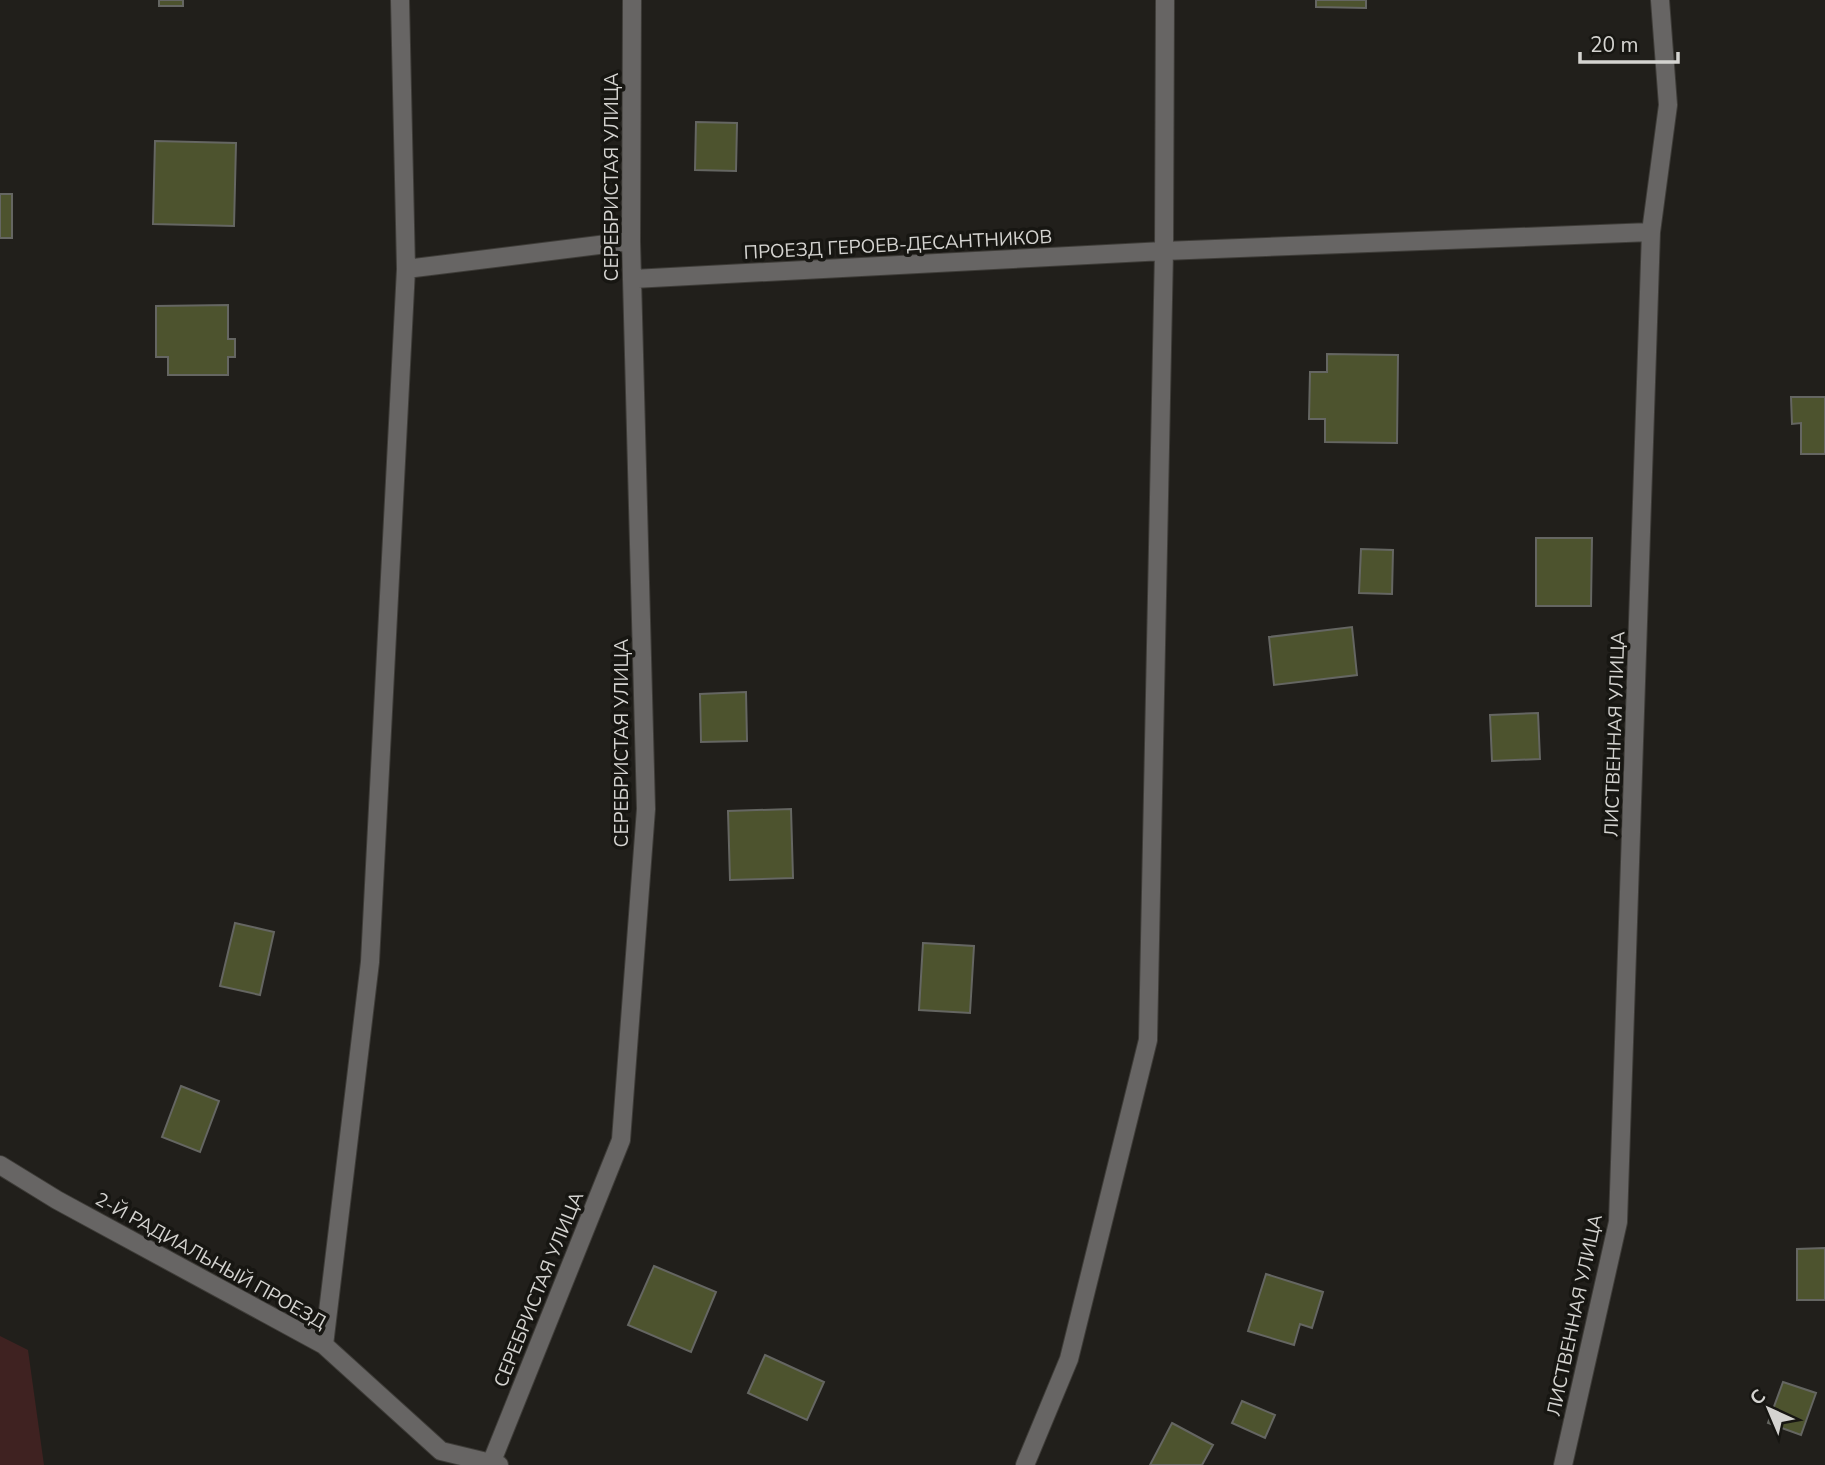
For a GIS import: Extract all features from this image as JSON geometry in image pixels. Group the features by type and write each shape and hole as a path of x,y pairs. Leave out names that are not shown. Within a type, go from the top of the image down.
{"street":[{"path":"324,1345 370,962 406,270 400,0"},
{"name":"СЕРЕБРИСТАЯ УЛИЦА","path":"496,1463 621,1140 646,809 631,241 632,0"},
{"path":"1025,1465 1069,1359 1148,1040 1164,251 1166,0"},
{"name":"ЛИСТВЕННАЯ УЛИЦА","path":"1563,1465 1618,1222 1651,232 1668,104 1661,0"},
{"name":"ПРОЕЗД ГЕРОЕВ-ДЕСАНТНИКОВ","path":"633,279 1164,251 1651,232"},
{"path":"406,270 631,241"},
{"name":"2-Й РАДИАЛЬНЫЙ ПРОЕЗД","path":"0,1164 57,1200 324,1345 437,1458 496,1463"}],"shaded area":[{"path":"0,1336 28,1350 44,1465 0,1465"}],"building":[{"path":"159,0 183,0 183,6 159,6"},
{"path":"1316,0 1366,0 1366,8 1316,7"},
{"path":"696,122 737,123 736,171 695,170"},
{"path":"155,141 236,143 234,226 153,224"},
{"path":"0,194 12,194 12,238 0,238"},
{"path":"228,305 228,339 235,339 235,357 228,357 228,375 168,375 168,357 156,357 156,306"},
{"path":"1327,354 1398,355 1397,443 1325,442 1325,419 1309,419 1310,372 1327,372"},
{"path":"1791,397 1825,397 1825,454 1801,454 1801,423 1792,424"},
{"path":"1536,538 1592,538 1591,606 1536,606"},
{"path":"1361,549 1393,550 1392,594 1359,593"},
{"path":"1352,627 1357,675 1274,685 1269,637"},
{"path":"746,692 747,741 701,742 700,694"},
{"path":"1538,713 1540,759 1492,761 1490,715"},
{"path":"791,809 793,878 730,880 728,811"},
{"path":"235,923 274,932 260,995 220,986"},
{"path":"923,943 974,946 970,1013 919,1010"},
{"path":"181,1086 219,1101 200,1152 162,1137"},
{"path":"1825,1248 1825,1300 1797,1300 1797,1249"},
{"path":"654,1266 716,1292 691,1352 628,1325"},
{"path":"1266,1274 1323,1292 1312,1328 1300,1324 1294,1345 1248,1331"},
{"path":"765,1355 824,1382 807,1420 748,1393"},
{"path":"1783,1382 1816,1393 1801,1435 1768,1423"},
{"path":"1242,1401 1275,1415 1265,1438 1232,1423"},
{"path":"1172,1423 1213,1445 1202,1465 1150,1465"}]}
